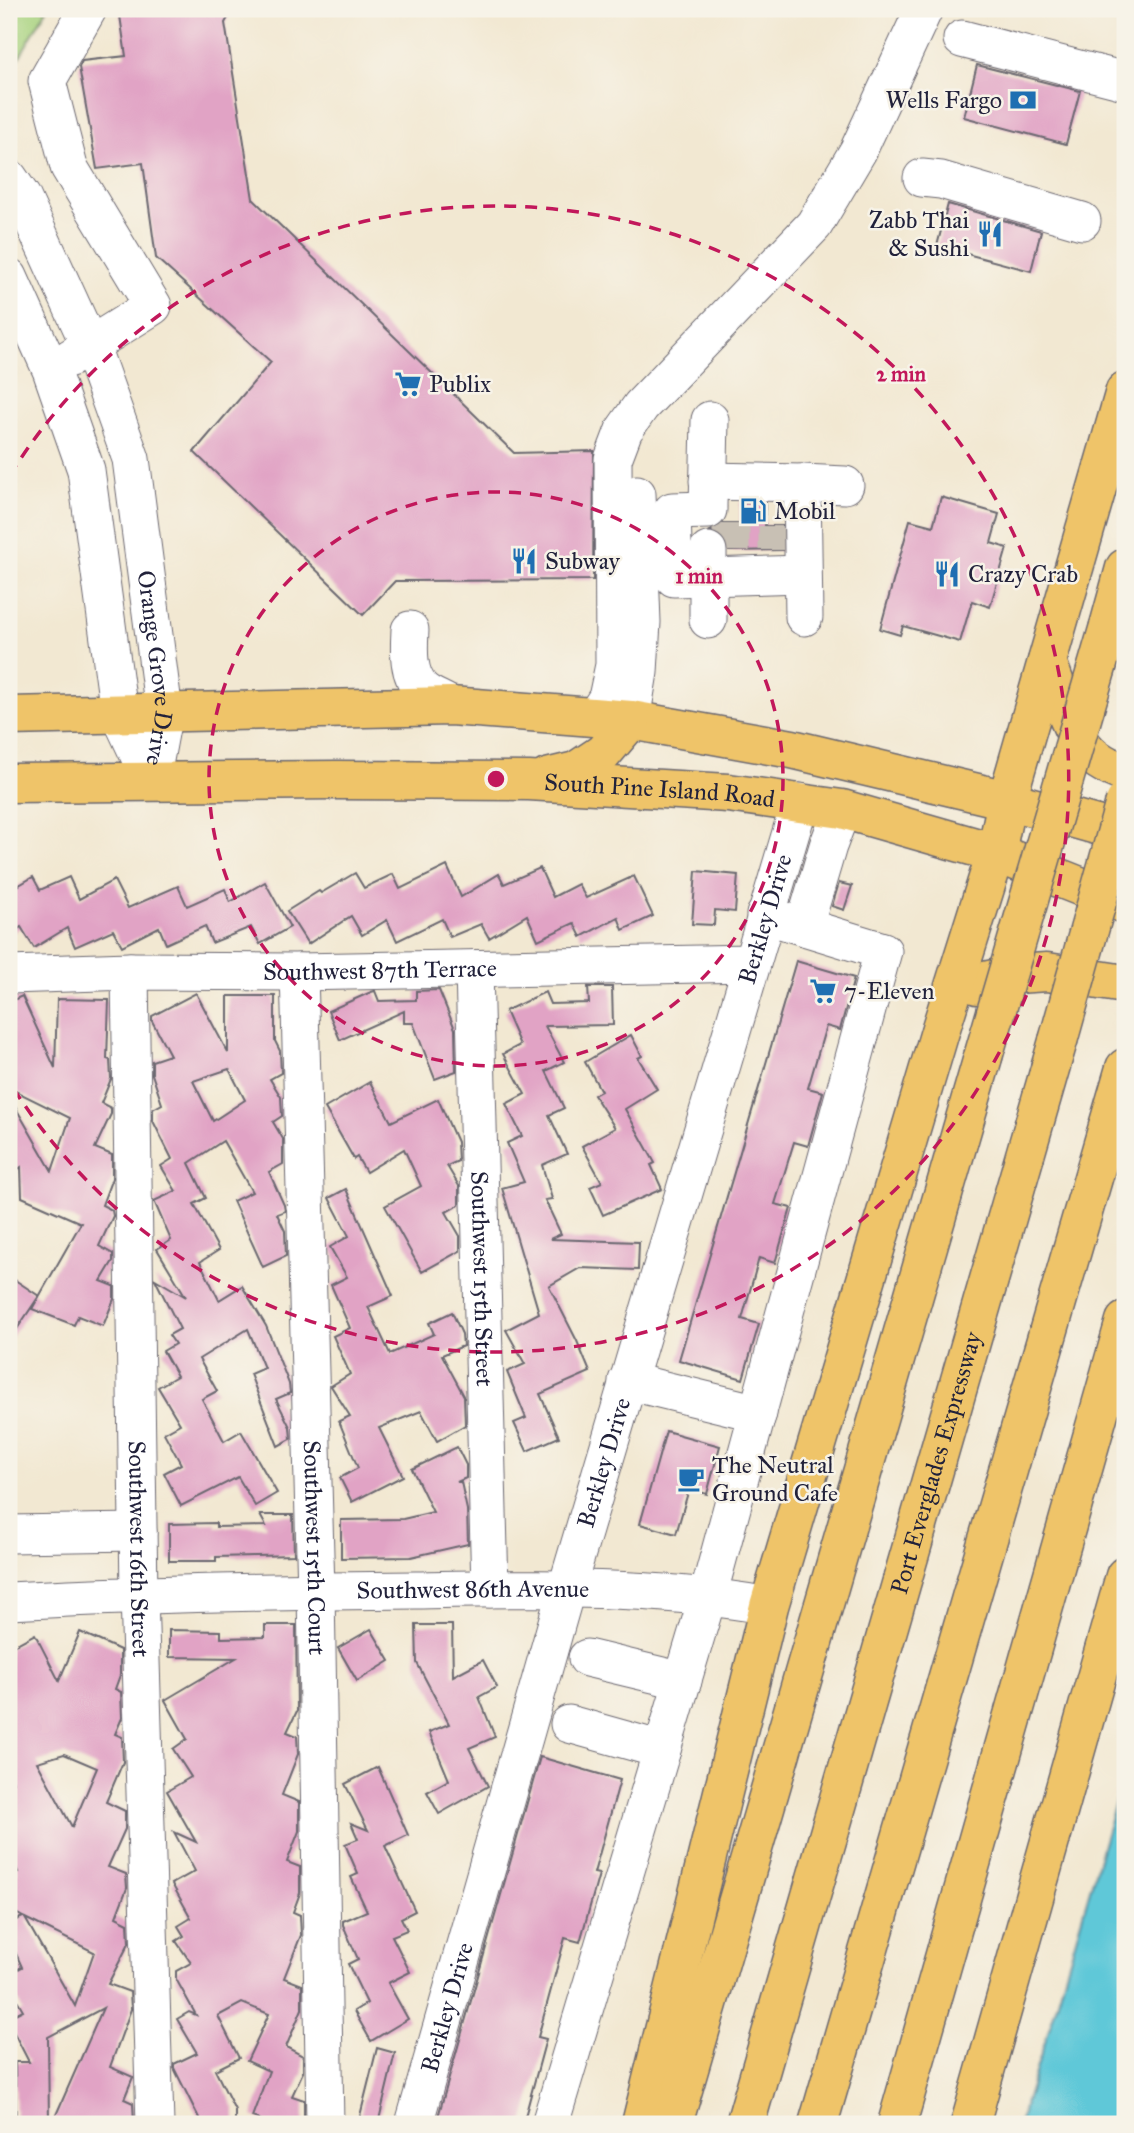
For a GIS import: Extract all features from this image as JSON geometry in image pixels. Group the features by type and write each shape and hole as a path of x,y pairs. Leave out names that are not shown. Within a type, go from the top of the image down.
{"main road":[{"path":"641,2124 769,1606 941,1028 996,853 1007,800 1125,391"},
{"path":"673,2124 1125,568"},
{"path":"1047,662 1066,712 1084,747 1109,768 1125,773"},
{"path":"9,716 451,706 613,718 793,750 1007,800 1125,833"},
{"path":"529,781 576,771 603,753 613,718"},
{"name":"South Pine Island Road","path":"9,783 529,781 728,793 842,809 996,853 1125,904"},
{"name":"Port Everglades Expressway","path":"745,2124 1125,802"},
{"path":"941,1028 980,982 1016,974 1047,972 1125,984"},
{"path":"818,2124 1125,1068"},
{"path":"897,2124 1125,1321"},
{"path":"970,2124 1125,1576"}],"street":[{"path":"51,370 153,306 69,167 47,81 88,9"},
{"path":"613,718 639,672 642,622 636,458 624,430 640,406 814,225 858,151 924,9"},
{"path":"962,39 1121,80"},
{"path":"922,178 941,180 1082,221"},
{"name":"Orange Grove Drive","path":"13,194 90,345 131,460 164,712 151,781"},
{"name":"Orange Grove Drive","path":"9,277 51,370 86,470 119,713 151,781"},
{"path":"708,620 719,530 710,421"},
{"path":"719,530 789,483 845,485"},
{"path":"789,483 783,556 804,617"},
{"path":"783,556 789,483"},
{"path":"719,530 783,556"},
{"path":"410,630 408,656 414,676 422,689 451,706"},
{"name":"Berkley Drive","path":"414,2124 567,1587 800,802"},
{"path":"804,927 842,809"},
{"path":"550,2124 708,1596 883,951 765,915"},
{"name":"Southwest 87th Terrace","path":"9,975 751,963"},
{"name":"Southwest 15th Street","path":"474,969 490,1589"},
{"name":"Southwest 16th Street","path":"130,971 139,1594 155,2124"},
{"name":"Southwest 15th Court","path":"299,972 316,1591 325,2124"},
{"path":"628,1381 758,1413"},
{"path":"9,1534 138,1532"},
{"name":"Southwest 86th Avenue","path":"9,1601 139,1594 567,1587 708,1596 769,1606"},
{"path":"587,1658 682,1681"},
{"path":"569,1724 662,1750"}],"green space":[{"path":"9,9 47,9 9,75"}],"water":[{"path":"1125,1768 1125,2124 1019,2124 1057,2004"}],"building":[{"path":"119,9 233,9 225,23 253,199 514,453 594,451 593,580 395,581 363,615 194,452 271,362 156,258 143,163 97,169 79,67 82,61 126,56"},
{"name":"Wells Fargo","path":"977,65 1080,91 1066,144 964,117"},
{"name":"Zabb Thai & Sushi","path":"948,204 1041,231 1031,271 937,246"},
{"name":"Crazy Crab","path":"941,497 999,514 991,543 1007,548 990,607 972,601 960,642 903,626 900,635 880,629 910,520 933,526"},
{"path":"740,503 765,503 765,526 782,526 782,550 729,551 726,540 719,533 710,531 723,524 740,524"},
{"path":"447,866 461,897 499,874 504,884 540,868 553,897 578,884 586,898 634,876 653,916 623,930 618,917 581,937 574,923 538,940 527,915 489,938 481,924 450,937 442,919 397,941 387,920 362,935 351,916 308,944 287,911 355,873 364,888 393,874 400,889"},
{"path":"696,871 738,875 735,912 715,910 714,925 692,924"},
{"path":"33,877 40,890 69,877 79,899 114,880 128,908 178,886 187,906 225,889 230,902 265,882 290,927 260,944 251,927 212,943 205,926 166,944 159,927 122,946 113,930 75,947 67,928 34,948 21,927 9,935 9,891"},
{"path":"839,883 852,886 844,910 832,906"},
{"path":"796,961 854,978 840,1030 826,1026 808,1088 823,1092 808,1146 794,1142 775,1204 791,1208 775,1263 759,1258 742,1319 759,1324 743,1379 679,1360"},
{"path":"588,987 612,987 613,1025 545,1026 564,1062 546,1071 564,1108 549,1115 567,1154 542,1165 552,1199 545,1200 561,1234 550,1239 639,1242 638,1270 580,1268 549,1286 590,1372 540,1394 559,1437 527,1451 514,1423 526,1418 507,1372 525,1364 506,1330 539,1313 502,1188 524,1182 507,1143 522,1136 506,1104 525,1094 503,1054 520,1045 505,1011 545,992 550,1004 589,1003"},
{"path":"439,990 455,1029 456,1071 435,1079 413,1023 404,1023 404,1011 340,1040 328,1011 375,991 379,1001 416,1000 416,991"},
{"path":"196,993 228,1053 228,996 275,996 275,1041 280,1051 281,1073 270,1079 281,1097 282,1116 273,1122 283,1139 283,1164 269,1172 284,1205 285,1211 277,1214 285,1231 286,1256 263,1267 233,1201 252,1192 223,1141 189,1163 206,1198 194,1204 219,1250 200,1262 219,1300 242,1286 266,1326 289,1384 290,1393 276,1399 290,1427 291,1439 278,1446 250,1374 264,1368 248,1329 199,1359 217,1391 202,1399 224,1441 241,1431 277,1493 255,1506 238,1477 181,1506 164,1473 181,1464 164,1433 180,1424 158,1387 177,1376 163,1351 175,1344 169,1335 180,1329 155,1279 186,1297 157,1249 171,1240 154,1201 176,1191 161,1166 172,1159 153,1121 153,1109 162,1104 152,1074 152,1061 170,1055 152,1016","holes":["229,1069 245,1100 213,1121 193,1081"]},
{"path":"22,996 55,1068 57,999 109,1000 107,1059 110,1060 111,1079 101,1103 111,1108 111,1114 95,1148 112,1155 112,1178 102,1205 112,1210 113,1216 99,1246 113,1254 113,1261 101,1281 114,1286 114,1299 103,1326 78,1316 74,1325 32,1309 81,1223 22,1197 21,1167 9,1175 9,1096 52,1171 70,1118 9,1088 9,1002"},
{"path":"631,1035 642,1056 638,1058 657,1089 625,1109 655,1163 651,1165 662,1189 603,1215 590,1187 602,1182 582,1146 615,1128 594,1095 601,1091 585,1062"},
{"path":"370,1082 391,1122 438,1099 457,1142 458,1161 447,1166 459,1186 459,1205 446,1212 460,1236 460,1251 422,1272 385,1206 421,1186 404,1149 366,1172 357,1157 354,1159 325,1108"},
{"path":"346,1189 393,1296 368,1307 390,1354 434,1334 429,1323 452,1312 462,1334 463,1346 442,1355 464,1396 465,1425 437,1441 421,1411 379,1428 403,1476 352,1502 340,1478 358,1468 339,1421 350,1416 331,1386 350,1374 333,1336 350,1328 331,1285 347,1277 330,1247 349,1236 329,1198"},
{"path":"9,1276 39,1296 9,1341"},
{"path":"666,1431 720,1446 707,1494 689,1489 676,1534 640,1524"},
{"path":"457,1447 466,1465 466,1478 457,1482 461,1482 467,1510 468,1544 411,1557 341,1558 341,1520 403,1519 433,1512 412,1469"},
{"path":"260,1515 293,1515 294,1555 216,1557 216,1561 169,1561 169,1524 266,1526"},
{"path":"265,1625 296,1625 297,1711 287,1732 297,1736 298,1754 282,1795 299,1802 299,1831 287,1862 300,1867 300,1893 293,1912 300,1915 301,1935 284,1978 302,1985 302,2009 286,2047 303,2056 303,2072 292,2096 304,2100 304,2120 302,2124 271,2124 252,2117 269,2071 247,2061 269,2014 242,2003 218,2016 239,2058 215,2070 235,2110 235,2124 202,2124 174,2068 174,2064 197,2053 177,2019 189,2012 196,2015 176,1979 176,1971 191,1963 176,1941 184,1936 178,1926 191,1918 172,1884 195,1871 174,1832 196,1842 167,1791 191,1777 173,1749 187,1739 165,1700 236,1658 169,1657 169,1630 221,1631 221,1638 265,1637"},
{"path":"416,1625 452,1625 453,1676 483,1660 497,1687 479,1697 495,1737 469,1748 488,1786 439,1814 427,1792 449,1780 429,1732 449,1724 417,1663"},
{"path":"371,1629 390,1661 357,1681 338,1648"},
{"path":"80,1632 120,1650 120,1675 115,1689 121,1692 122,1718 115,1734 122,1737 123,1762 106,1802 125,1811 125,1829 108,1867 126,1874 127,1888 116,1917 128,1923 129,1943 108,1984 130,1992 131,2009 110,2067 133,2077 124,2099 133,2103 134,2123 52,2124 103,2008 48,2037 49,2124 16,2124 15,2062 29,2062 9,2023 9,2017 23,2010 9,1986 9,1974 22,1967 9,1938 9,1923 23,1917 16,1913 9,1895 9,1876 18,1872 9,1854 9,1785 13,1783 9,1770 9,1648 35,1634 59,1681","holes":["64,1754 97,1768 72,1827 37,1762","25,1918 94,1952 75,2006"]},
{"path":"540,1757 620,1780 594,1873 599,1874 580,1942 565,1938 538,2037 546,2039 523,2124 436,2124"},
{"path":"378,1767 408,1835 385,1846 415,1911 401,1918 407,1930 392,1936 410,1972 388,1983 408,2019 371,2041 354,2011 367,2003 348,1964 358,1959 343,1925 343,1921 367,1911 351,1877 358,1874 345,1844 358,1839 351,1823 368,1830 345,1784"},
{"path":"377,2048 395,2053 378,2124 358,2124"}],"tunnel":[{"path":"731,524 731,551"},
{"path":"777,526 777,550"}],"place":[{"name":"Wells Fargo","path":"1023,100"},
{"name":"Zabb Thai & Sushi","path":"990,234"},
{"name":"Publix","path":"408,384"},
{"name":"Mobil","path":"753,511"},
{"name":"Subway","path":"524,561"},
{"name":"Crazy Crab","path":"947,574"},
{"name":"7-Eleven","path":"823,991"},
{"name":"The Neutral Ground Cafe","path":"691,1479"}]}
